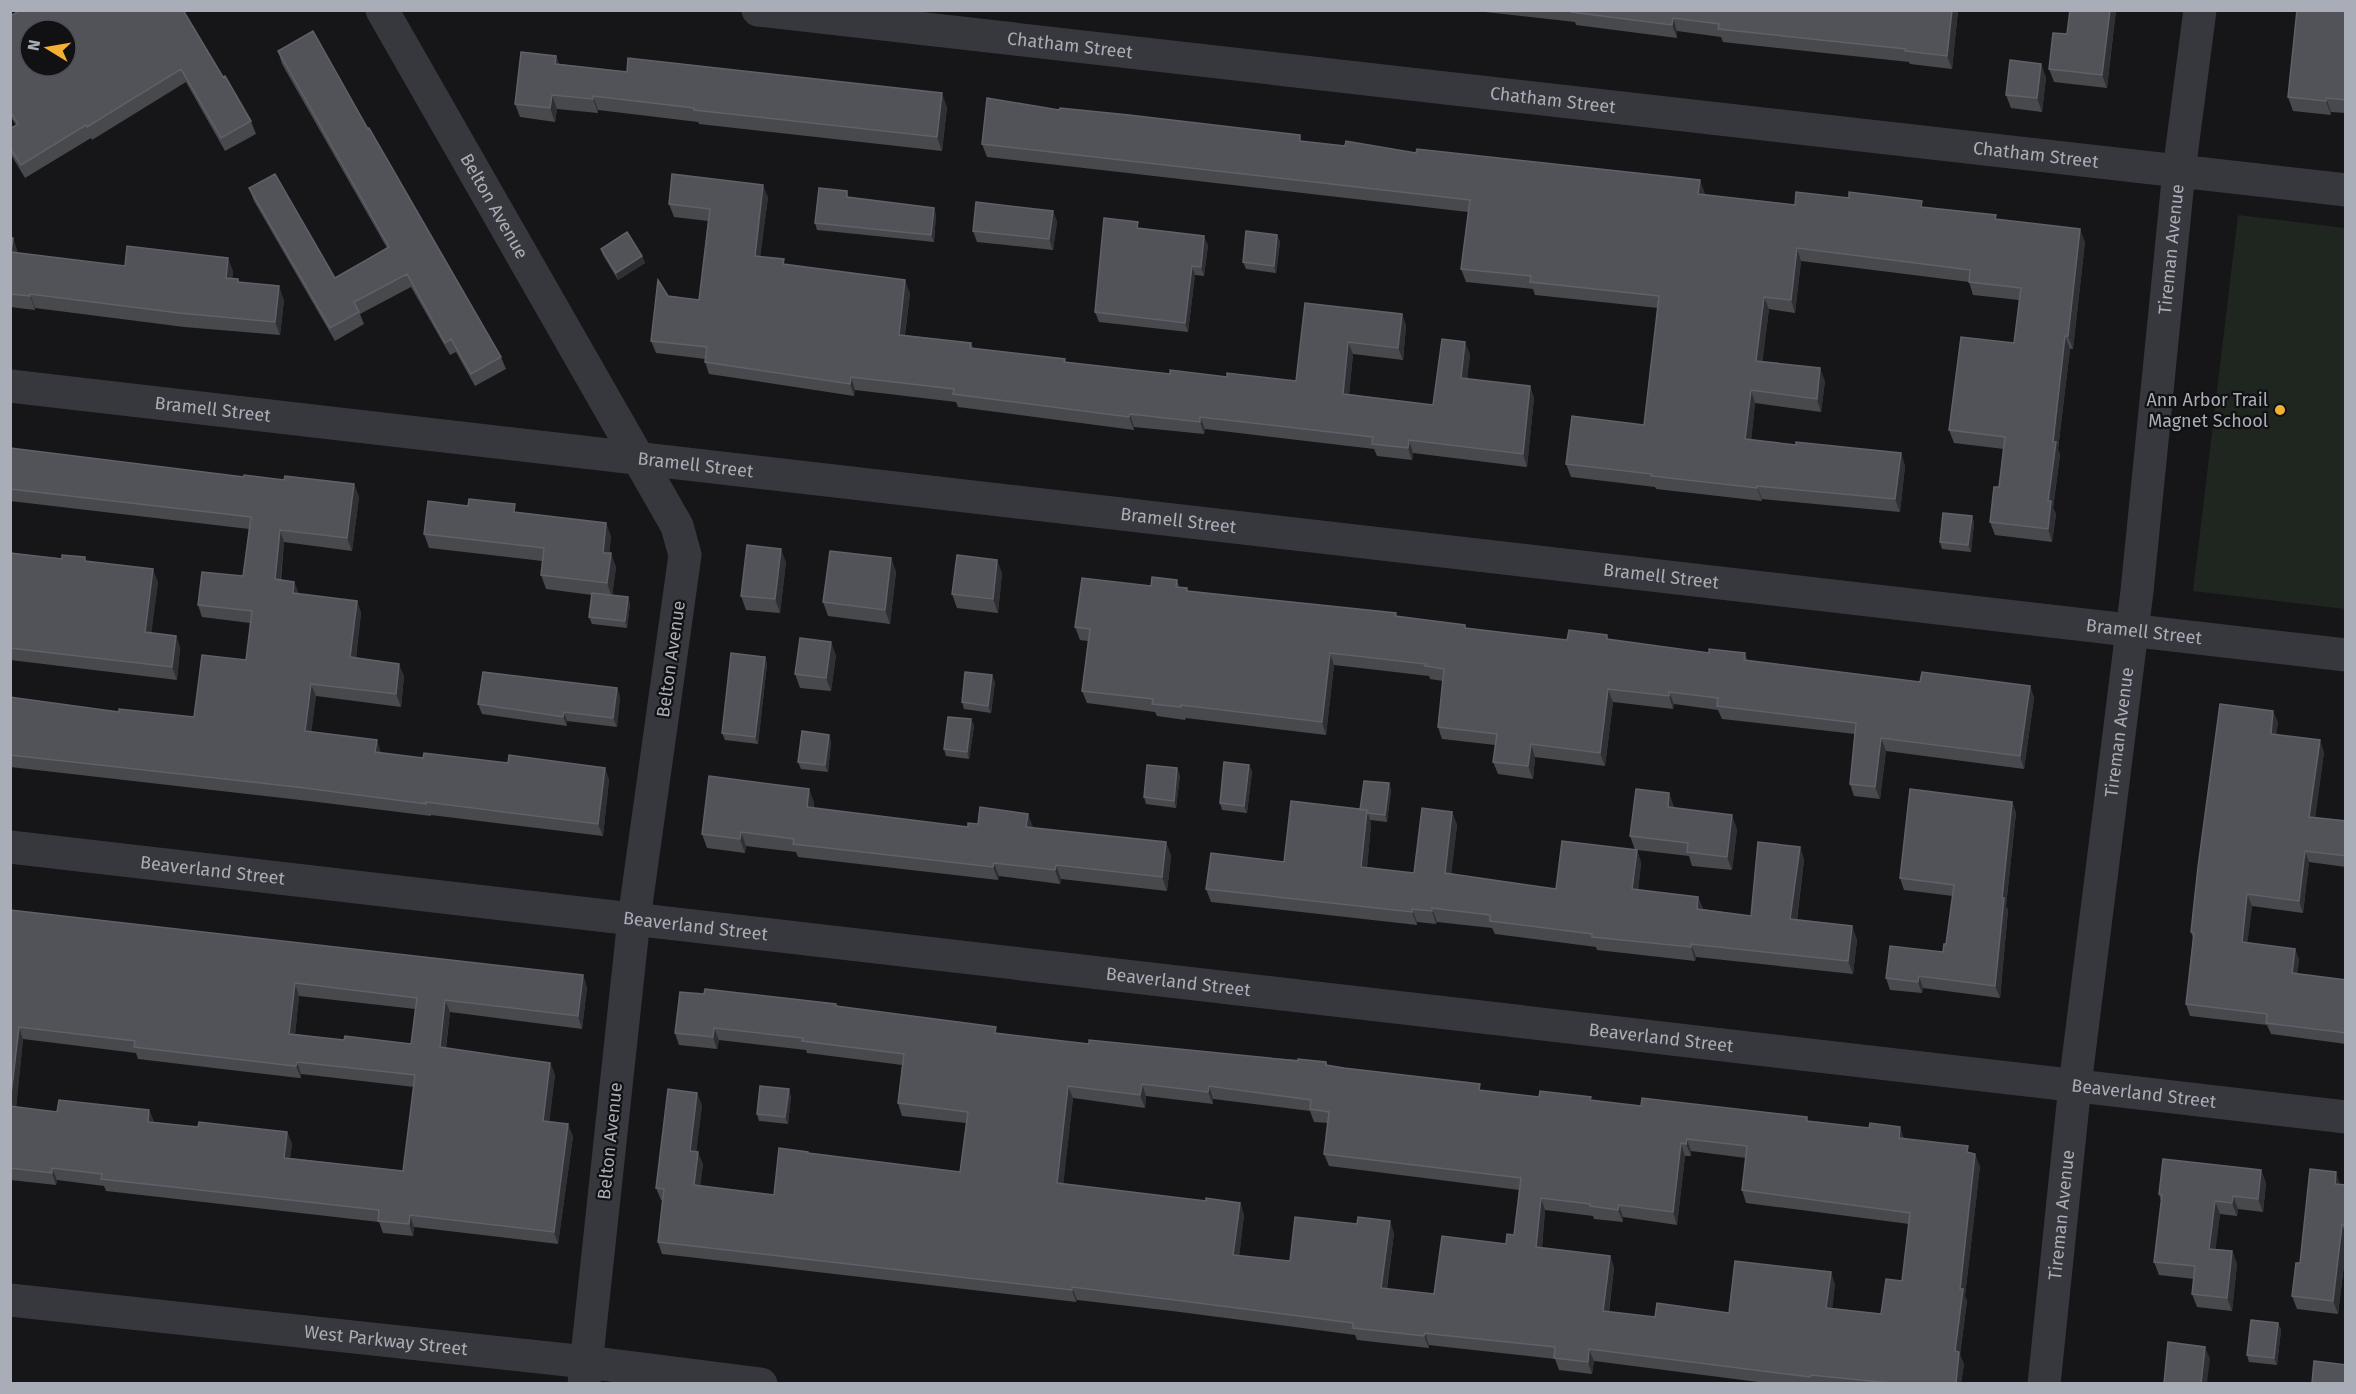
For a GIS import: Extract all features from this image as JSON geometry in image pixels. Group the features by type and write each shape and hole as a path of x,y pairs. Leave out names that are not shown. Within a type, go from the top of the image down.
{"street":[{"name":"Belton Avenue","path":"382,10 683,540 685,555 634,919 585,1373"},
{"name":"Chatham Street","path":"758,10 2346,190"},
{"name":"Tireman Avenue","path":"2043,1383 2074,1085 2132,630 2180,171 2200,10"},
{"name":"Bramell Street","path":"10,386 2346,655"},
{"name":"Beaverland Street","path":"10,847 2346,1117"},
{"name":"West Parkway Street","path":"10,1300 585,1373 761,1383"}],"shaded area":[{"name":"Ann Arbor Trail Magnet School","path":"2238,215 2345,228 2345,609 2193,591"}],"building":[{"path":"21,10 183,10 251,121 221,138 181,69 21,165 10,148 10,129 18,124 10,111 10,16"},
{"path":"1571,10 1952,10 1947,56 1905,51 1906,49 1718,29 1719,24 1673,18 1672,25 1571,12"},
{"path":"2070,10 2110,10 2102,75 2049,69 2053,33 2067,34"},
{"path":"2297,10 2346,10 2346,100 2326,98 2326,101 2288,97"},
{"path":"313,31 501,357 471,374 451,339 445,343 407,274 354,302 359,312 330,328 249,188 275,174 335,278 389,247 278,51"},
{"path":"521,52 556,56 555,64 627,72 628,58 942,93 937,137 694,110 694,108 593,96 593,99 552,95 550,108 515,104"},
{"path":"2010,60 2041,64 2037,98 2006,95"},
{"path":"987,98 1059,110 1060,108 1129,115 1300,135 1300,141 1345,146 1346,141 1416,153 1417,149 1700,180 1698,194 1795,205 1796,192 1849,198 1849,192 1922,201 1921,207 1996,215 1995,219 2080,229 2053,442 2056,442 2048,501 2051,501 2048,529 1990,522 1994,487 1999,487 2005,437 1949,430 1961,337 2014,343 2021,288 1969,282 1970,270 1797,248 1791,300 1764,297 1756,361 1820,368 1817,399 1751,390 1745,439 1901,453 1895,499 1757,486 1757,488 1566,464 1572,416 1644,425 1659,296 1530,282 1531,276 1461,269 1470,200 982,144"},
{"path":"672,174 763,185 755,256 784,259 783,264 905,280 899,335 971,343 970,348 1065,359 1064,362 1170,374 1170,370 1227,377 1227,373 1296,381 1305,303 1402,314 1398,348 1348,342 1343,394 1433,405 1442,339 1465,342 1461,378 1530,386 1523,454 1409,440 1408,448 1372,444 1373,437 1200,417 1200,422 1130,414 1129,417 953,394 954,389 851,377 850,384 705,362 707,347 651,341 658,280 668,296 699,300 710,209 669,204"},
{"path":"819,188 847,191 847,197 934,208 931,235 815,223"},
{"path":"976,202 1053,211 1049,239 973,231"},
{"path":"1104,218 1138,222 1137,228 1204,236 1201,267 1192,266 1185,323 1095,312"},
{"path":"1246,231 1277,235 1274,266 1243,262"},
{"path":"627,232 642,256 616,273 601,249"},
{"path":"10,238 13,238 11,252 125,266 127,246 228,258 226,278 238,279 238,282 279,286 275,322 179,313 30,294 30,296 10,294"},
{"path":"10,448 244,477 244,475 284,480 285,476 354,484 347,538 280,530 275,579 294,582 293,593 357,601 350,657 399,664 396,694 311,684 305,731 377,740 375,752 423,758 424,753 508,763 509,755 605,768 598,824 426,802 426,804 10,755 10,697 119,712 119,709 194,717 202,655 246,660 252,611 198,605 202,572 243,576 251,517 10,489"},
{"path":"469,499 515,504 514,512 606,523 603,553 611,553 607,583 541,575 544,548 424,534 428,501 468,506"},
{"path":"1943,513 1972,516 1968,545 1940,542"},
{"path":"747,545 781,549 775,599 741,596"},
{"path":"830,551 891,558 885,610 823,602"},
{"path":"10,553 62,559 62,555 85,557 85,561 153,569 145,632 176,636 172,667 10,648"},
{"path":"957,555 997,560 993,599 952,594"},
{"path":"1152,577 1177,580 1176,587 1187,588 1187,591 1396,613 1395,616 1465,625 1465,628 1567,640 1569,630 1607,635 1607,639 1709,653 1709,649 1745,653 1744,660 1920,682 1922,672 2030,686 2020,756 1881,738 1875,787 1850,784 1856,723 1717,706 1718,698 1669,692 1669,696 1608,689 1600,753 1531,744 1528,766 1493,762 1497,734 1438,727 1444,669 1425,666 1426,664 1330,653 1322,722 1181,705 1181,707 1152,704 1153,699 1082,691 1090,629 1075,627 1082,578 1151,586"},
{"path":"592,593 628,597 625,621 589,617"},
{"path":"800,638 831,642 826,678 795,674"},
{"path":"731,653 765,657 755,737 722,733"},
{"path":"483,672 617,688 613,718 564,712 563,717 478,704"},
{"path":"965,672 992,675 988,706 962,702"},
{"path":"2220,704 2273,711 2271,734 2320,740 2309,817 2346,821 2346,856 2305,851 2299,901 2247,894 2242,942 2295,949 2292,973 2346,980 2346,1033 2266,1023 2267,1014 2186,1004 2198,867"},
{"path":"948,717 971,719 967,752 944,749"},
{"path":"802,731 829,735 825,765 798,762"},
{"path":"1224,762 1249,765 1244,806 1220,803"},
{"path":"1147,765 1177,768 1174,801 1144,797"},
{"path":"709,776 809,789 807,807 968,827 968,823 978,824 980,807 1028,814 1026,827 1166,842 1162,877 1056,865 1055,870 994,863 993,867 793,844 794,839 741,832 740,839 702,834"},
{"path":"1364,781 1389,783 1385,815 1360,810"},
{"path":"1636,789 1669,793 1668,807 1732,815 1727,857 1687,852 1688,843 1630,836"},
{"path":"1910,789 2012,802 1995,986 1919,976 1918,982 1886,978 1890,946 1943,952 1954,885 1900,878"},
{"path":"1291,801 1367,810 1361,867 1414,873 1422,808 1452,812 1445,873 1556,889 1562,841 1637,850 1632,889 1698,897 1697,909 1751,916 1758,842 1800,847 1790,919 1852,926 1848,961 1691,944 1691,947 1592,937 1592,934 1490,921 1490,915 1432,908 1432,911 1412,909 1412,912 1206,889 1211,853 1284,862"},
{"path":"10,910 583,975 578,1016 445,1000 440,1047 550,1063 543,1121 568,1124 554,1232 410,1215 409,1224 378,1221 379,1210 101,1179 102,1174 52,1168 52,1173 10,1168 10,1106 57,1112 59,1100 149,1110 148,1122 198,1127 199,1122 287,1132 284,1158 403,1171 415,1075 297,1062 294,1066 134,1047 135,1041 19,1027 10,1103","holes":["295,983 417,998 411,1044 345,1036 344,1040 289,1034"]},
{"path":"705,989 836,1004 836,1006 996,1027 995,1033 1089,1044 1089,1040 1326,1062 1326,1065 1344,1068 1480,1084 1479,1090 1539,1097 1540,1091 1641,1106 1642,1098 1807,1117 1807,1121 1869,1128 1870,1123 1900,1127 1899,1138 1968,1146 1967,1152 1975,1154 1960,1289 1963,1289 1955,1351 1959,1352 1956,1383 1890,1383 1811,1375 1810,1377 1589,1349 1588,1362 1554,1358 1555,1347 1353,1328 1353,1323 1072,1287 1072,1290 658,1242 664,1189 656,1188 668,1089 697,1093 690,1151 698,1152 694,1185 774,1195 779,1148 960,1172 968,1112 898,1103 904,1054 802,1041 803,1038 714,1028 713,1037 675,1033 680,992 704,994","holes":["1142,1084 1208,1092 1209,1086 1311,1100 1310,1109 1329,1112 1324,1154 1521,1178 1514,1235 1507,1234 1506,1244 1442,1236 1434,1294 1381,1288 1390,1221 1358,1217 1357,1224 1295,1217 1290,1261 1233,1255 1240,1203 1057,1183 1068,1086 1140,1095","1687,1139 1747,1146 1742,1190 1910,1213 1902,1281 1886,1279 1881,1314 1826,1308 1831,1272 1735,1261 1729,1313 1657,1303 1655,1317 1603,1311 1610,1256 1536,1247 1541,1198 1618,1210 1619,1205 1673,1212 1681,1143 1686,1144"]},
{"path":"760,1086 789,1089 785,1117 757,1114"},
{"path":"2163,1159 2261,1170 2258,1199 2233,1196 2232,1203 2215,1201 2209,1249 2232,1251 2227,1298 2192,1294 2195,1266 2154,1262 2162,1195 2159,1194"},
{"path":"2310,1169 2336,1172 2335,1184 2346,1185 2346,1225 2342,1225 2333,1301 2292,1296 2296,1263 2300,1263"},
{"path":"2251,1320 2278,1323 2274,1358 2247,1355"},
{"path":"2168,1342 2205,1347 2201,1383 2164,1383"},
{"path":"2314,1361 2346,1365 2346,1383 2312,1383"}],"place":[{"name":"Ann Arbor Trail Magnet School","path":"2280,410"}]}
